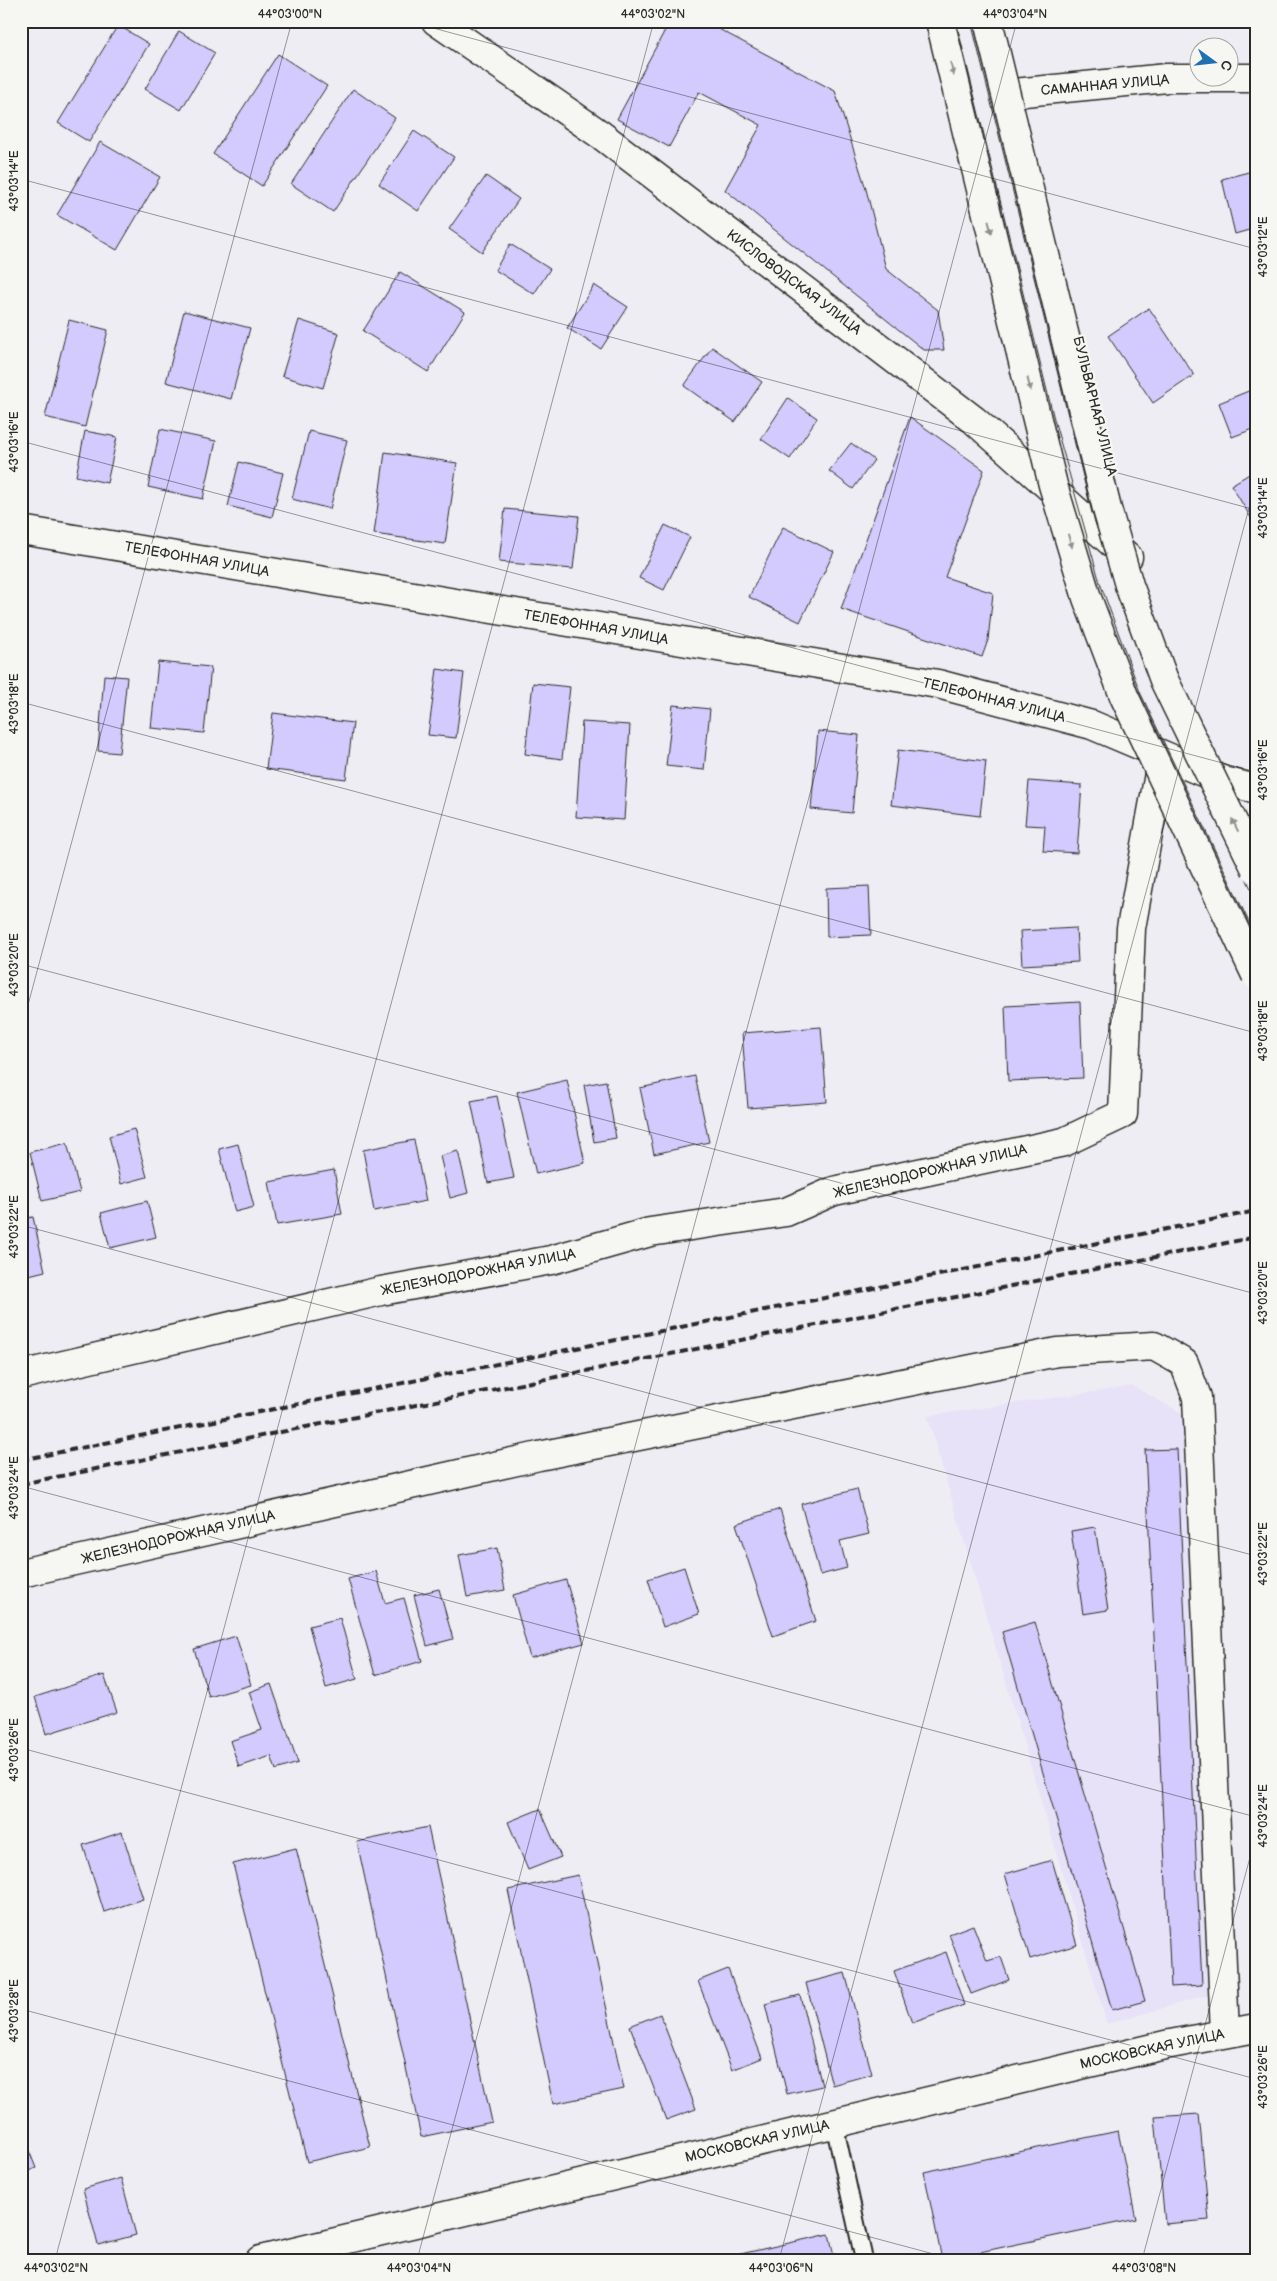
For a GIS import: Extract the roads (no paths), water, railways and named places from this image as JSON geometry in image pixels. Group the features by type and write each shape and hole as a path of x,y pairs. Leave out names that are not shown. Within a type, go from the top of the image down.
{"street":[{"name":"КИСЛОВОДСКАЯ УЛИЦА","path":"436,21 601,135 974,420 1135,564"},
{"path":"940,21 1053,484 1087,598 1124,696 1256,974"},
{"path":"988,21 1107,509 1129,585 1164,680 1256,869"},
{"name":"БУЛЬВАРНАЯ УЛИЦА","path":"998,21 1014,94 1135,564 1178,677 1224,781"},
{"name":"САМАННАЯ УЛИЦА","path":"1014,94 1167,78 1256,78"},
{"name":"ТЕЛЕФОННАЯ УЛИЦА","path":"21,530 938,684 1092,725 1163,755"},
{"path":"1163,755 1224,781 1256,788"},
{"name":"ЖЕЛЕЗНОДОРОЖНАЯ УЛИЦА","path":"21,1376 381,1291 551,1260 650,1232 786,1212 834,1191 1064,1142 1123,1114 1131,928 1163,755"},
{"name":"ЖЕЛЕЗНОДОРОЖНАЯ УЛИЦА","path":"21,1573 539,1456 1057,1352 1154,1346 1184,1363 1197,1397 1225,2033"},
{"name":"МОСКОВСКАЯ УЛИЦА","path":"260,2260 1165,2045 1256,2028"}],"lane":[{"path":"834,2123 864,2260"}],"tram line":[{"path":"956,21 1055,423 1100,583 1140,692 1256,937"},
{"path":"971,21 1092,513 1117,589 1155,688 1256,899"}],"railway":[{"path":"21,1460 1256,1211"},
{"path":"21,1484 1256,1237"}]}
